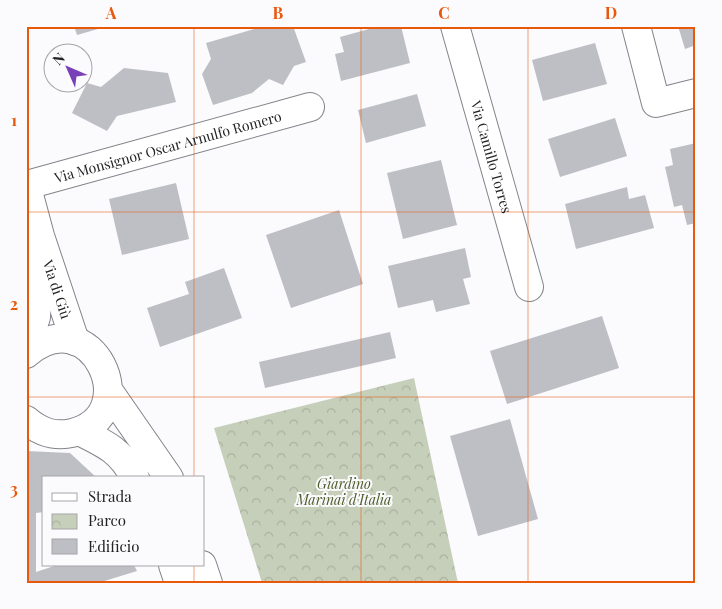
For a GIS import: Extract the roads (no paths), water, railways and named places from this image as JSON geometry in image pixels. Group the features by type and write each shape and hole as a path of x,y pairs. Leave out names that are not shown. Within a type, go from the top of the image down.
{"street":[{"name":"Via Camillo Torres","path":"455,26 529,287"},
{"path":"636,26 656,103 696,93"},
{"name":"Via Monsignor Oscar Arnulfo Romero","path":"26,184 310,107"},
{"name":"Via di Giù","path":"26,184 40,236 75,341"},
{"name":"Via di Giù","path":"26,348 36,317 40,236"},
{"path":"26,354 34,347 48,341 62,339 75,341 90,349 100,360 107,374 108,390 106,403 100,415 79,431 64,435 49,434 35,428 26,420"},
{"path":"108,390 168,476"},
{"path":"79,431 103,443 126,461 134,476"},
{"path":"202,566 208,583"}],"park label":[{"name":"Giardino Marinai d'Italia","path":"344,492"}]}
